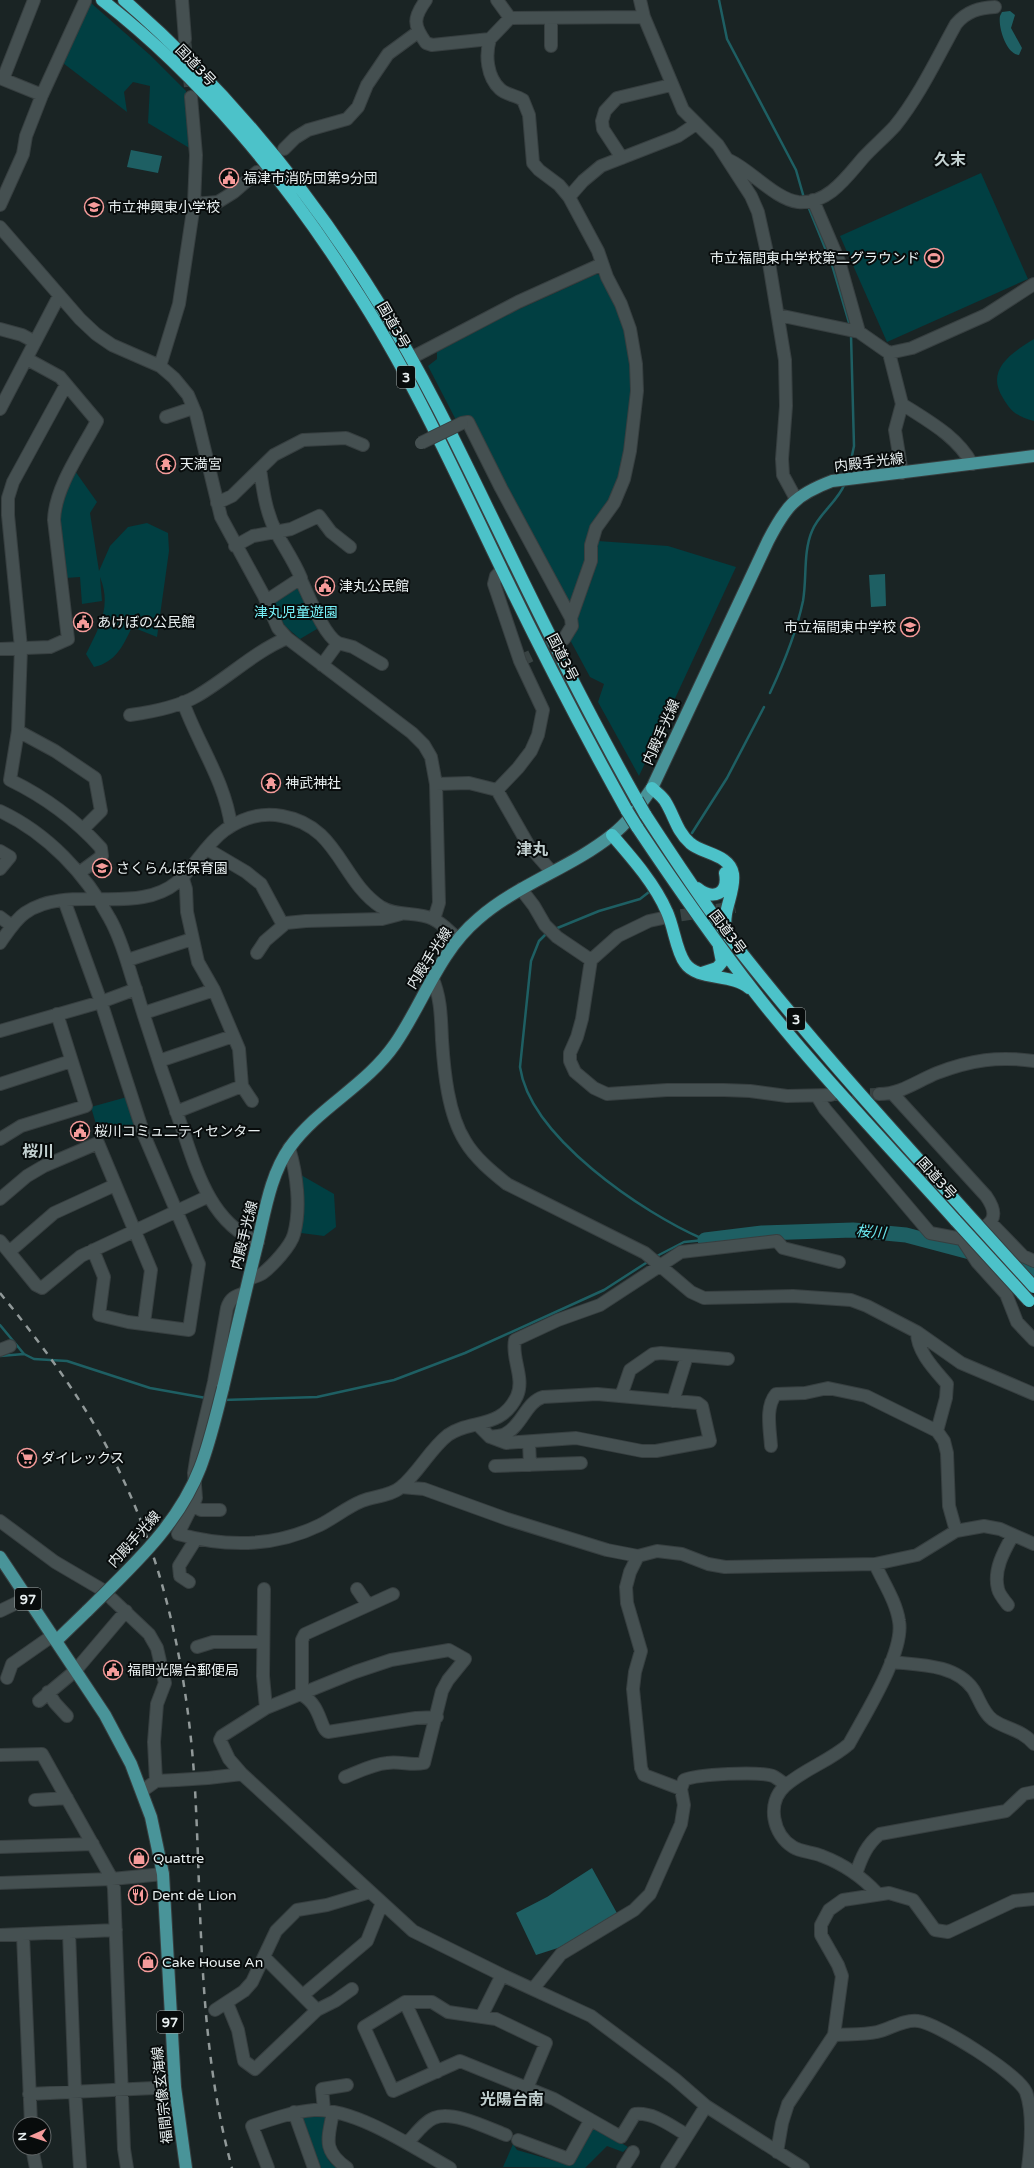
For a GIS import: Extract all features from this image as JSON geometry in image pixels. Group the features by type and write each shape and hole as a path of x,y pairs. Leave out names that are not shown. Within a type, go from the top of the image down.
{"highway":[{"name":"国道3号","path":"102,0 126,19 164,54 204,95 261,159 317,232 354,286 400,365 572,708 627,811 718,944 757,995 830,1080 956,1222 1032,1304"},
{"name":"国道3号","path":"124,0 206,77 269,148 301,187 346,251 411,358 459,449 577,690 637,800 692,885 726,932 840,1071 1034,1287"},
{"path":"652,788 664,800 684,837 705,853 709,859 722,868 726,873 727,883 722,891 710,895 702,893 692,885"},
{"path":"612,835 661,898 668,913 685,963 691,970 742,982 757,995"},
{"path":"705,853 713,854 723,860 731,868 733,874 733,885 726,915 726,932"},
{"path":"702,973 717,968 722,962 722,955 718,944"}],"main road":[{"name":"内殿手光線","path":"54,1638 87,1611 158,1539 182,1505 202,1463 223,1388 273,1180 289,1148 314,1121 360,1083 386,1057 432,977 457,938 499,902 612,835 635,814 652,788 778,521 796,499 815,488 832,481 902,474 1034,456"},
{"name":"福間宗像玄海線","path":"0,1558 54,1638 120,1742 142,1791 157,1842 163,1874 175,2087 186,2168"}],"street":[{"path":"34,0 2,79 42,95"},
{"path":"182,0 185,39"},
{"path":"426,0 416,19 418,32 426,44 432,45 490,39"},
{"path":"497,0 510,18"},
{"path":"640,0 644,17 671,85 683,110 696,124 708,132 729,160 758,212 763,230 778,315 786,384 782,459 783,475 796,499"},
{"path":"0,205 20,160 26,136 42,95 85,1"},
{"path":"729,160 743,166 787,199 799,202 813,200 830,194 895,126 920,90 956,24 962,17 970,12 995,7"},
{"path":"571,618 582,593 591,560 591,545 596,528 614,503 624,479 630,451 637,391 636,364 630,329 602,264 598,251 569,197 559,185 539,170 533,163 527,107 523,100 501,89 488,67 487,56 490,39 510,18 644,17"},
{"path":"551,18 551,46"},
{"path":"284,149 295,138 308,130 347,119 358,107 367,85 388,54 418,32"},
{"path":"622,158 603,129 602,121 606,111 617,98 671,85"},
{"path":"160,366 179,304 194,204 196,156 191,97"},
{"path":"569,197 583,181 601,166 678,136 696,124"},
{"path":"194,204 218,202 234,192 257,172"},
{"path":"813,200 839,261 859,332"},
{"path":"0,227 80,319 112,345 160,366 174,378 188,395 193,408 221,517 235,546 266,601 278,628 287,638 322,665 381,707 412,732 424,745 435,770 436,784 438,903 434,920"},
{"path":"411,358 518,302 602,264"},
{"path":"889,353 912,348 986,315 1034,284"},
{"path":"0,409 59,296"},
{"path":"778,315 859,332 889,353 902,404 895,430 902,474"},
{"path":"0,329 22,335 35,342"},
{"path":"0,649 50,647 68,639 54,520 54,508 60,492 97,420 60,377 27,359"},
{"path":"66,385 13,482 8,498 8,515 21,648 18,731 10,780 51,802 84,829 101,848 102,856 79,873"},
{"path":"902,404 942,431 964,450 972,464"},
{"path":"166,417 193,408"},
{"path":"421,444 462,423 468,422 501,488 571,618 572,626 564,639"},
{"path":"217,503 232,496 274,455 303,440 346,438 363,445"},
{"path":"260,469 264,500 276,531 295,561 301,580 324,626 338,643 353,647 382,664"},
{"path":"235,546 253,536 291,529 319,516 331,532 350,547"},
{"path":"497,790 518,768 531,751 538,735 543,710 520,661 494,584 496,576 502,570"},
{"path":"266,601 301,580"},
{"path":"130,715 146,713 183,702 196,696 274,643 287,638"},
{"path":"322,665 338,643"},
{"path":"183,702 191,723 224,792 232,826"},
{"path":"18,731 55,751 94,778 101,811 84,829"},
{"path":"436,784 469,783 497,790 529,846 551,871"},
{"path":"0,811 31,829 79,873 99,900 111,920 128,960 159,1061 198,1174 209,1196 231,1226 247,1238 258,1242"},
{"path":"0,943 12,926 24,914 36,907 48,903 64,900 99,900 143,897 169,889 183,879 207,849 232,826 245,819 265,814 295,818 312,827 326,839 366,894 382,907 401,914 423,916 434,920 457,938"},
{"path":"207,849 246,872 261,884 283,925"},
{"path":"0,851 10,857 0,869"},
{"path":"183,879 192,939 198,962 214,990 233,1036 238,1049 242,1086 252,1102"},
{"path":"521,889 534,906 545,925 557,937 591,960"},
{"path":"64,900 101,1002 142,1128 199,1264 189,1330 128,1322 99,1315 104,1277 93,1250"},
{"path":"257,954 265,941 283,925 306,921 382,919 401,914"},
{"path":"0,917 12,926"},
{"path":"663,918 649,921 618,936 591,960 582,1019 577,1037 570,1053 570,1061 575,1072 594,1088 607,1094 667,1090 724,1090 750,1091 787,1096 831,1095"},
{"path":"128,960 192,939"},
{"path":"432,977 439,993 444,1065 450,1098 465,1141 489,1169 508,1184 645,1253 691,1292 704,1298 716,1299 782,1296 851,1300 867,1306 917,1332 961,1363 1034,1394"},
{"path":"0,1031 101,1002 136,989"},
{"path":"144,1013 214,990"},
{"path":"0,1139 20,1126 86,1106 57,1014"},
{"path":"159,1061 233,1036"},
{"path":"879,1094 893,1094 937,1073 975,1061 994,1058 1034,1061"},
{"path":"0,1084 72,1061"},
{"path":"176,1112 242,1086"},
{"path":"817,1096 825,1109 930,1233 962,1240 991,1223 994,1215 994,1207 986,1196 893,1094"},
{"path":"0,1199 27,1176 44,1166 98,1143 134,1231 152,1270 144,1323"},
{"path":"249,1278 262,1274 272,1265 294,1236 296,1206 294,1165 289,1148"},
{"path":"9,1252 54,1213 115,1185"},
{"path":"0,1241 36,1285 42,1288 81,1256 209,1196"},
{"path":"991,1223 1023,1256 1034,1261"},
{"path":"962,1240 977,1262 1006,1294 1017,1322 1034,1340"},
{"path":"401,1487 425,1459 449,1435 459,1430 478,1425 504,1413 517,1395 520,1381 513,1350 516,1340 558,1320 600,1305 681,1252 777,1242 783,1248 839,1262"},
{"path":"245,1294 235,1296 229,1300 214,1382 197,1454 194,1473 196,1498 178,1534 196,1539 241,1544 258,1544 306,1532 362,1501 401,1487 424,1489 554,1534 607,1550 638,1556 657,1551 682,1554 708,1564 725,1567 875,1564 917,1554 956,1531 984,1526 1000,1529 1034,1544"},
{"path":"917,1332 917,1339 920,1347 934,1369 947,1384 946,1398 937,1431"},
{"path":"621,1396 630,1370 653,1354 661,1353 728,1359"},
{"path":"673,1401 687,1356"},
{"path":"771,1446 769,1412 771,1400 776,1394 805,1393 828,1388 866,1396 937,1431 944,1441 947,1453 949,1506 956,1531"},
{"path":"478,1425 490,1437 506,1442 529,1442 576,1438 642,1451 656,1451 710,1441 702,1406 698,1403 597,1394 543,1396 536,1398 521,1420 506,1434 490,1437"},
{"path":"529,1442 530,1465"},
{"path":"495,1466 581,1463"},
{"path":"193,1506 201,1510 220,1510"},
{"path":"3,1527 55,1562 101,1589"},
{"path":"1008,1605 998,1590 997,1580 1000,1562 1013,1535"},
{"path":"189,1582 180,1576 178,1571 179,1566 196,1539"},
{"path":"638,1556 630,1572 626,1587 627,1603 641,1651 635,1672 633,1689 640,1768 644,1775 681,1789"},
{"path":"875,1564 899,1621 900,1639 892,1662 849,1744 841,1752 786,1785 778,1796 774,1814 774,1824 780,1835 793,1847 823,1856 856,1874 877,1893"},
{"path":"264,1589 263,1642 266,1708"},
{"path":"357,1589 368,1605"},
{"path":"302,1695 300,1679 302,1640 304,1634 393,1594"},
{"path":"0,1611 27,1598"},
{"path":"112,1599 149,1634 157,1648 165,1683 157,1704 154,1742 156,1780"},
{"path":"67,1716 55,1704 43,1696 75,1671 126,1611"},
{"path":"7,1678 12,1664 54,1638"},
{"path":"197,1647 213,1642 263,1642"},
{"path":"345,1777 385,1763 399,1762 418,1765 424,1763 437,1717 442,1691 448,1680 465,1659 449,1650 391,1660 356,1672 302,1695 266,1708 222,1736 220,1740 229,1759 242,1774 413,1931 502,1975 577,2009 609,2028 675,2078 706,2106 803,2168"},
{"path":"892,1662 942,1669 956,1675 972,1688 992,1719 1026,1735 1034,1744"},
{"path":"302,1695 309,1699 319,1713 323,1728 328,1732 416,1718 437,1717"},
{"path":"0,1755 42,1754 112,1878 114,1888 116,1930 124,2150 127,2168"},
{"path":"222,1778 229,1759"},
{"path":"533,1989 561,1954 634,1910 650,1894 681,1824 684,1805 681,1789 684,1780 690,1777 749,1773 772,1776 786,1785"},
{"path":"142,1791 156,1780 222,1778 242,1774"},
{"path":"856,1874 861,1858 872,1840 880,1834 1006,1811 1024,1794 1034,1792"},
{"path":"36,1800 67,1798"},
{"path":"0,1847 93,1844"},
{"path":"0,1883 163,1874"},
{"path":"215,2010 244,1991 252,1982 265,1958 276,1931 297,1910 327,1905 370,1892"},
{"path":"777,2152 782,2123 788,2104 834,2035 842,1976 838,1965 821,1935 821,1925 829,1910 843,1900 877,1893 889,1893 913,1900 935,1930 948,1932 1014,1901 1034,1899"},
{"path":"302,1995 367,1941 382,1903"},
{"path":"0,1935 116,1930"},
{"path":"69,1932 75,2092 80,2168"},
{"path":"23,1935 30,2116"},
{"path":"265,1958 317,2010"},
{"path":"481,2017 502,1975"},
{"path":"227,2003 238,2030 244,2061 255,2069 317,2010 334,2002 352,1989"},
{"path":"406,2002 437,2072"},
{"path":"527,2088 546,2043 496,2019 448,2012 432,2002 406,2002 364,2027 393,2091 460,2061 554,2099 590,2121 621,2137 635,2114 643,2113 655,2117 687,2135"},
{"path":"834,2035 876,2032 899,2024 918,2021 977,2049 1016,2079 1026,2091 1031,2105 1028,2168"},
{"path":"347,2085 322,2089 328,2111 328,2144 334,2158 348,2168"},
{"path":"29,2094 175,2087"},
{"path":"667,2168 706,2106"},
{"path":"268,2168 252,2126 294,2112 328,2111 366,2122 450,2168"},
{"path":"294,2112 314,2168"},
{"path":"407,2144 434,2118 447,2115 460,2118 506,2135"},
{"path":"518,2140 569,2159 590,2121"},
{"path":"623,2168 633,2152"},
{"path":"34,2156 36,2168"}],"green space":[{"path":"91,3 150,55 186,91 191,149 148,123 150,86 133,82 124,92 127,112 63,63"},
{"name":"市立福間東中学校第二グラウンド","path":"981,173 1028,279 887,342 840,236"},
{"path":"597,274 602,276 626,330 632,367 633,390 625,457 615,489 586,559 572,604 567,605 469,417 457,422 428,366 437,359 437,352 513,312"},
{"path":"1034,339 1034,421 1019,416 1009,407 998,388 997,379 1003,363 1009,356"},
{"path":"75,471 97,502 90,513 99,571 110,546 128,527 147,523 168,533 169,551 157,637 132,627 118,652 102,665 94,667 86,654 102,617 105,598 103,588 100,577 102,601 82,604 80,577 65,578 58,513"},
{"path":"598,541 668,546 736,567 639,776 598,702 604,684 590,677 569,638 593,576"},
{"name":"津丸児童遊園","path":"300,583 322,626 300,639 285,626 273,603 275,599"},
{"path":"127,1097 136,1125 100,1138 91,1107"},
{"path":"301,1175 334,1194 336,1227 324,1236 301,1233"},
{"path":"301,2115 326,2116 324,2137 325,2152 331,2164 337,2168 321,2168"},
{"path":"594,2127 628,2147 623,2152 607,2146 585,2168 503,2167 513,2144 517,2150 569,2165 590,2129"}],"shaded area":[{"path":"1010,11 1015,15 1011,28 1022,48 1019,55 1010,50 1000,27 1000,16 1002,12"},
{"path":"131,150 162,156 158,173 127,167"},
{"path":"885,574 886,606 871,607 869,575"},
{"path":"592,1868 618,1915 564,1946 536,1955 516,1913 547,1897"}],"waterway":[{"path":"719,0 727,39 796,170 804,198"},
{"path":"808,206 832,265 850,326"},
{"path":"848,475 854,446 851,335"},
{"path":"770,693 797,625 803,601 806,556 809,539 815,525 838,496 845,483"},
{"path":"692,833 727,778 764,707"},
{"path":"555,929 599,911 640,899 649,892"},
{"path":"547,933 539,941 531,961 520,1067 528,1093 544,1120 566,1145 593,1170 621,1192 650,1211 703,1239"},
{"name":"桜川","path":"705,1240 762,1233 853,1230 906,1235 1034,1269"},
{"path":"655,1257 684,1242 705,1240"},
{"path":"223,1400 317,1397 394,1380 465,1353 604,1290 649,1261"},
{"path":"0,1325 24,1354"},
{"path":"0,1356 24,1354 34,1359 67,1361 150,1388 206,1398"}],"tunnel":[{"path":"185,39 191,97"},
{"path":"520,661 564,640"},
{"path":"663,918 735,907"},
{"path":"834,1095 879,1094"}],"railway":[{"path":"0,1293 58,1368 108,1449 128,1489 144,1530 170,1614 179,1658 192,1745 203,1980 207,2027 221,2121 232,2168"}],"place":[{"name":"福津市消防団第9分団","path":"229,178"},
{"name":"市立神興東小学校","path":"94,207"},
{"name":"市立福間東中学校第二グラウンド","path":"934,258"},
{"name":"天満宮","path":"166,464"},
{"name":"津丸公民館","path":"325,586"},
{"name":"あけぼの公民館","path":"83,622"},
{"name":"市立福間東中学校","path":"910,627"},
{"name":"神武神社","path":"271,783"},
{"name":"さくらんぼ保育園","path":"102,868"},
{"name":"桜川コミュ二ティセンター","path":"80,1131"},
{"name":"ダイレックス","path":"27,1458"},
{"name":"福間光陽台郵便局","path":"113,1670"},
{"name":"Quattre","path":"139,1858"},
{"name":"Dent de Lion","path":"138,1895"},
{"name":"Cake House An","path":"148,1962"}],"district":[{"name":"久末","path":"950,159"},
{"name":"津丸","path":"532,849"},
{"name":"桜川","path":"38,1151"},
{"name":"光陽台南","path":"512,2099"}]}
